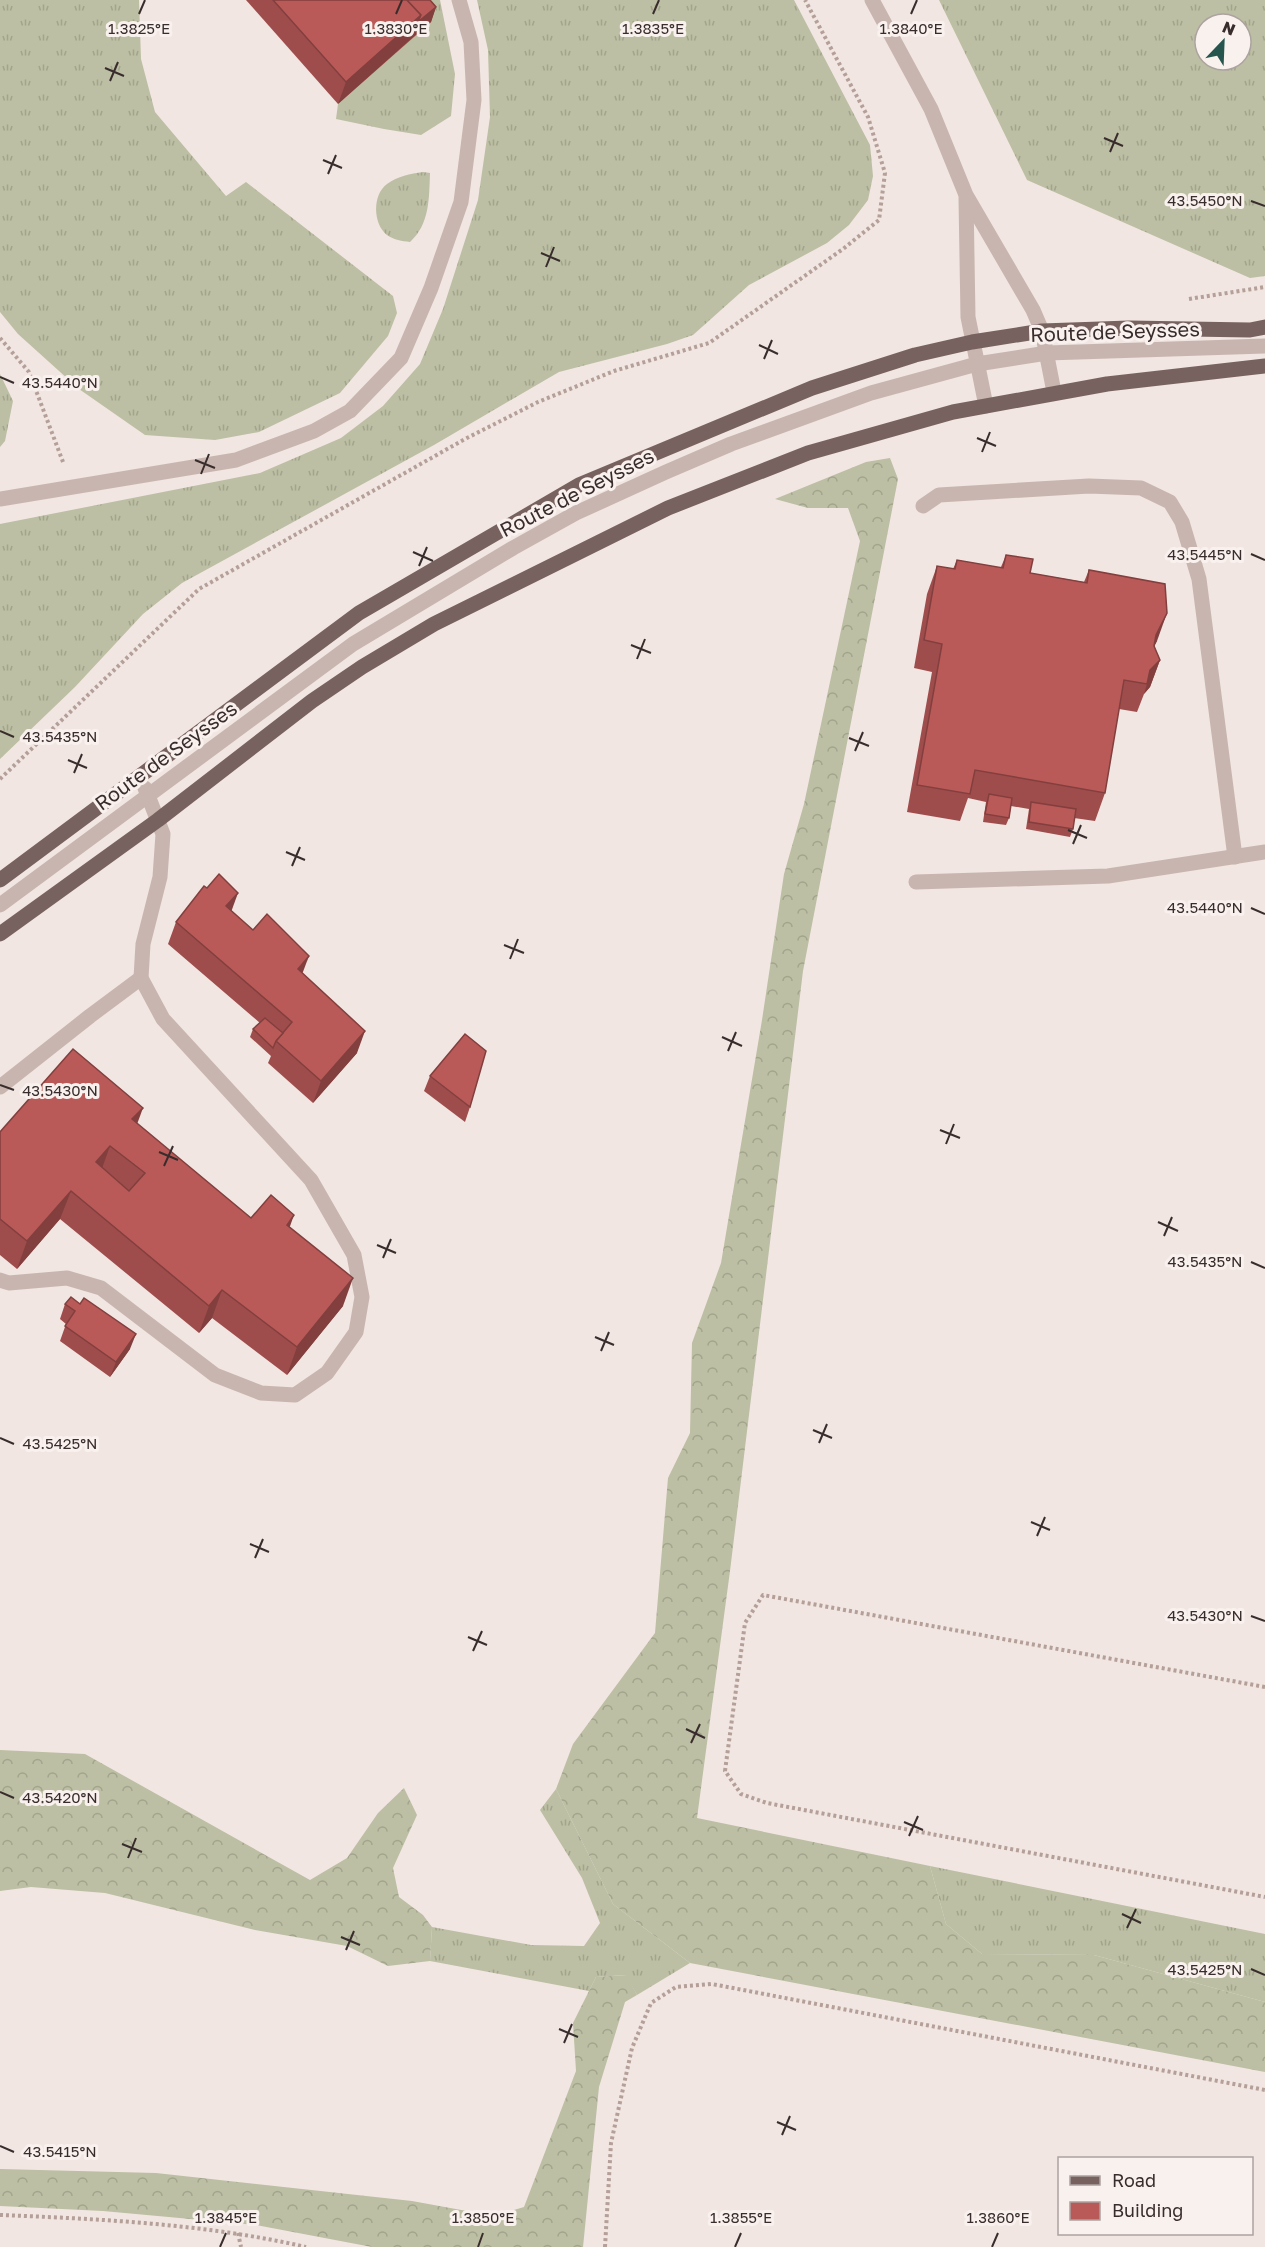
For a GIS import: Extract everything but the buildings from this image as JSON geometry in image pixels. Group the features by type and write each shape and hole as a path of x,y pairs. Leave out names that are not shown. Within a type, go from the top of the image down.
{"main road":[{"name":"Route de Seysses","path":"0,880 359,613 579,485 812,388 915,355 972,342 1042,331 1130,328 1250,330 1265,327"},
{"path":"0,934 158,820 312,700 362,667 434,624 668,508 808,453 953,411 1107,384 1265,366"}],"street":[{"path":"0,499 236,460 314,431 350,411 401,358 431,288 461,202 474,100 471,42 459,0"},
{"path":"872,0 931,109 966,195 1033,310 1042,331 1054,392"},
{"path":"966,195 968,317 986,406"},
{"name":"Route de Seysses","path":"0,905 353,644 576,513 731,444 871,393 977,364 1047,353 1202,350 1265,346"},
{"path":"923,506 939,495 1089,486 1141,488 1170,502 1182,522 1199,579 1235,857"},
{"path":"0,1280 9,1283 67,1278 101,1288 215,1376 261,1393 295,1395 327,1372 356,1332 362,1297 354,1254 311,1180 163,1019 141,978 143,944 160,877 163,834 141,776"},
{"path":"915,882 1108,876 1265,852"},
{"path":"0,1087 141,978"}],"path":[{"path":"0,779 199,589 455,444 537,402 615,371 709,343 843,249 879,219 885,172 868,117 805,0"},
{"path":"0,338 29,372 72,488"},
{"path":"1265,1686 763,1595 745,1623 725,1771 741,1794 767,1803 1265,1897"},
{"path":"605,2247 611,2143 632,2048 651,2003 676,1987 712,1984 1265,2090"},
{"path":"0,2215 78,2218 190,2227 260,2236 306,2247"},
{"path":"238,2234 241,2247"}],"green space":[{"path":"0,0 139,0 141,59 155,112 226,196 246,182 393,296 397,313 388,336 340,393 259,432 215,440 145,435 79,389 18,334 0,312"},
{"path":"411,0 440,0 455,74 451,116 421,135 336,119 338,104 430,22"},
{"path":"477,0 794,0 870,145 873,176 868,200 849,225 827,243 749,285 693,335 559,372 434,445 182,583 143,614 75,687 0,759 0,524 260,473 341,438 383,406 420,364 443,309 478,200 490,117 488,50"},
{"path":"939,0 1265,0 1265,276 1250,278 1027,180"},
{"path":"423,172 430,173 425,219 417,235 410,242 392,238 382,230 379,224 376,210 379,195 387,184 395,179"},
{"path":"0,374 13,401 5,441 0,447"},
{"path":"890,458 898,479 803,971 730,1571 697,1818 930,1866 946,1924 982,1954 1094,1955 1265,2002 1265,2072 690,1963 613,1904 556,1789 573,1744 655,1633 668,1478 690,1433 692,1343 721,1263 784,874 804,804 860,541 848,508 808,508 775,499 866,462"},
{"path":"0,1750 85,1754 310,1880 347,1858 378,1813 404,1788 417,1815 393,1868 399,1897 423,1915 432,1927 430,1961 388,1966 347,1946 255,1930 105,1893 31,1887 0,1891"},
{"path":"556,1789 613,1904 690,1963 637,1995 626,1975 596,1977 589,1991 430,1961 432,1927 531,1945 584,1946 600,1923 582,1878 540,1810"},
{"path":"930,1866 1265,1934 1265,2002 1094,1955 982,1954 946,1924"},
{"path":"627,1975 637,1995 625,2002 599,2087 583,2247 372,2247 256,2225 103,2211 0,2206 0,2169 156,2173 412,2201 494,2216 524,2207 576,2071 573,2023 596,1977"}]}
